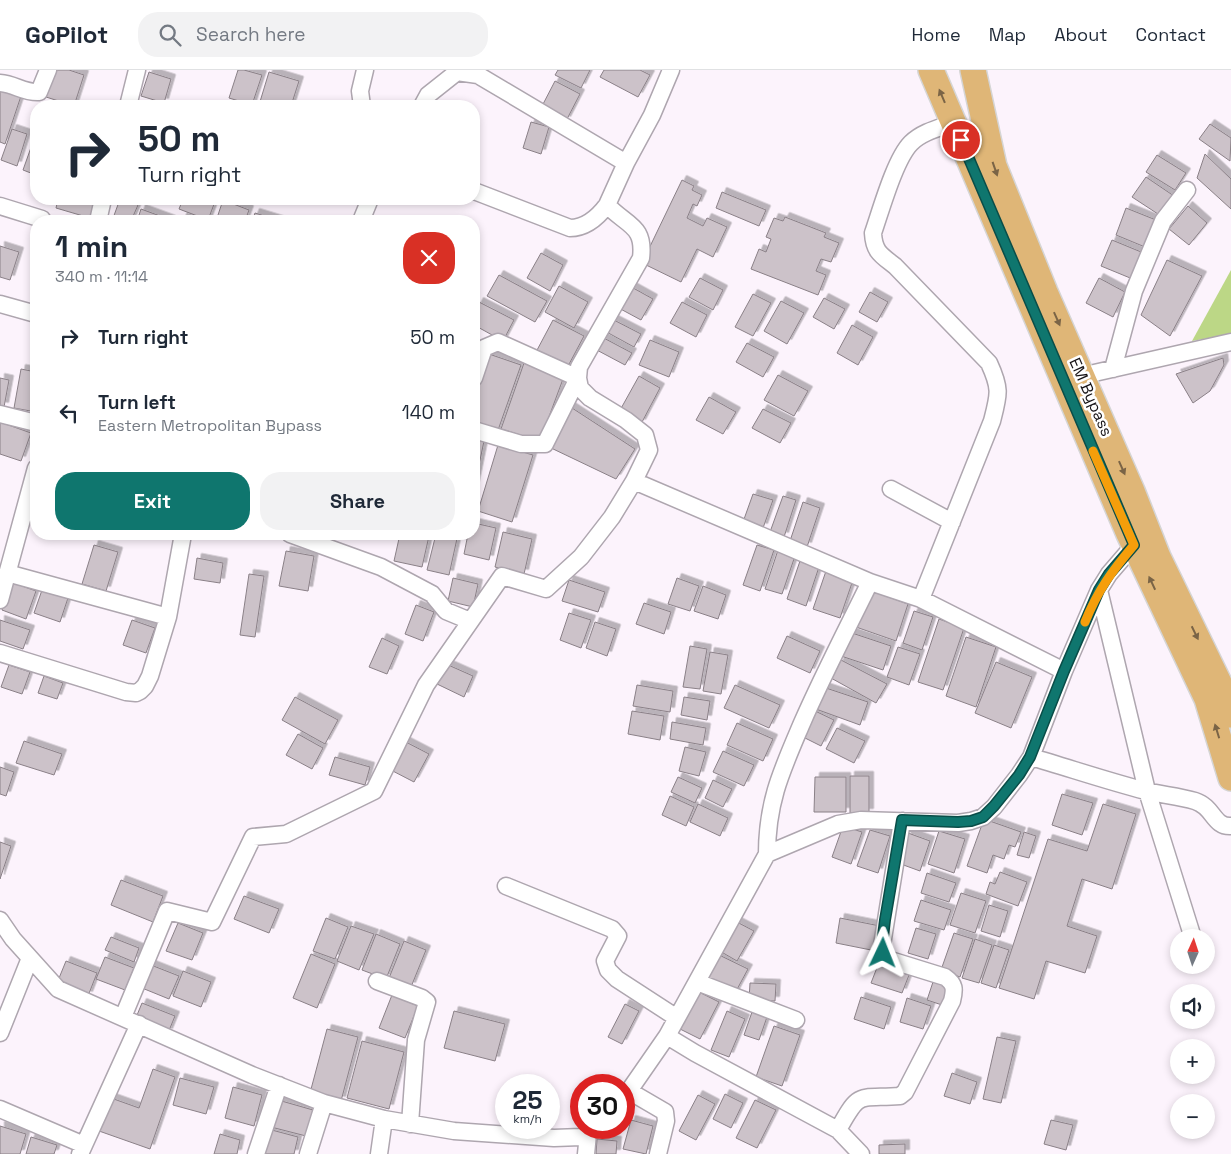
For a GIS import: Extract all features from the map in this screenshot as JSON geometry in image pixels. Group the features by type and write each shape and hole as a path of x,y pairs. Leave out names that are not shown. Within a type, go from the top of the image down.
{"main road":[{"path":"931,70 953,123 1073,380 1134,545 1206,699 1231,778"},
{"name":"EM Bypass","path":"974,70 994,166 1045,292 1073,380 1223,691 1231,715"}],"street":[{"path":"0,83 8,84 30,93 39,92 48,70"},
{"path":"130,100 137,70"},
{"path":"361,100 360,91 366,70"},
{"path":"480,193 570,228 579,228 602,212 607,205 626,163 652,115 671,70"},
{"path":"425,100 428,95 458,72 478,75 626,163"},
{"path":"921,599 992,421 998,398 997,381 989,363 881,255 873,245 873,233 900,159 911,143 928,132 953,123"},
{"path":"1113,369 1134,291 1159,230 1163,221 1187,190"},
{"path":"123,1017 167,911 212,922 253,837 286,834 374,791 426,685 502,576 546,589 586,551 612,517 634,481 648,450 645,435 626,420 590,398 580,388 578,378 579,367 641,258 643,244 637,229 617,215 607,205"},
{"path":"0,206 30,215"},
{"path":"0,304 30,312"},
{"path":"480,360 484,348 498,342 578,378"},
{"path":"1073,380 1231,342"},
{"path":"480,432 522,444 545,444 578,378"},
{"path":"0,414 30,422"},
{"path":"634,481 870,582 921,599 1064,671"},
{"path":"890,489 952,522"},
{"path":"0,600 30,490"},
{"path":"0,653 126,692 136,693 145,686 150,676 168,617 183,540"},
{"path":"307,540 381,567 432,594 446,610 470,621"},
{"path":"767,854 838,824 861,820 958,822 971,821 983,817 1019,775 1030,757 1099,590 1109,574 1134,545"},
{"path":"7,573 168,617"},
{"path":"635,1082 667,1036 767,854 769,813 778,780 819,684 870,582"},
{"path":"1099,590 1147,791 1190,929"},
{"path":"1030,757 1147,791 1195,801 1206,806 1217,822 1223,826 1231,826"},
{"path":"838,1130 850,1107 858,1099 866,1096 900,1096 905,1092 952,1001 955,991 952,982 945,977 887,959 883,953 885,920 902,820"},
{"path":"506,886 612,929 618,936 604,961 608,970 617,979 677,1018"},
{"path":"0,920 13,939 58,988 324,1103 384,1119 454,1131 570,1137"},
{"path":"0,1033 30,958"},
{"path":"377,981 422,998 427,1002 416,1040 410,1124"},
{"path":"697,982 796,1020"},
{"path":"0,1109 82,1150 139,1024"},
{"path":"667,1036 695,1054 838,1130 861,1154"},
{"path":"256,1154 279,1085"},
{"path":"635,1099 665,1112 666,1121 658,1154"},
{"path":"308,1154 324,1103"},
{"path":"379,1154 384,1119"},
{"path":"586,1154 591,1139"}],"green space":[{"path":"1231,270 1231,334 1192,341"}],"building":[{"path":"52,70 69,70 84,75 76,100 55,100 43,96"},
{"path":"238,70 262,75 254,100 229,98"},
{"path":"558,70 590,70 581,88 555,75"},
{"path":"604,70 640,70 650,75 638,97 600,77"},
{"path":"149,72 171,79 165,100 154,100 141,96"},
{"path":"269,72 299,81 293,100 261,100"},
{"path":"555,81 580,94 566,121 541,108"},
{"path":"0,89 21,96 5,144 0,142"},
{"path":"531,122 549,127 541,154 523,148"},
{"path":"1210,124 1231,138 1230,161 1199,139"},
{"path":"12,129 27,134 17,166 1,160"},
{"path":"30,150 30,173 23,170"},
{"path":"1205,154 1231,179 1231,209 1197,178"},
{"path":"1157,155 1186,173 1175,190 1146,172"},
{"path":"1146,177 1174,196 1161,216 1132,197"},
{"path":"682,180 694,186 692,190 702,195 697,206 693,204 687,218 703,226 707,218 727,227 713,257 697,249 681,282 642,263"},
{"path":"722,192 766,210 759,226 716,208"},
{"path":"57,205 95,205 91,215 80,215 56,208"},
{"path":"118,205 138,205 134,215 114,215"},
{"path":"181,205 214,205 210,215 195,215 179,209"},
{"path":"221,205 236,205 249,210 247,215 218,215"},
{"path":"1188,206 1207,223 1189,245 1169,229"},
{"path":"1126,208 1156,220 1145,247 1116,235"},
{"path":"141,209 157,215 139,215"},
{"path":"785,217 826,233 824,237 839,243 831,262 821,259 816,271 826,275 818,295 751,269 759,249 766,252 771,239 766,237 774,218 783,221"},
{"path":"1112,240 1146,254 1135,280 1101,266"},
{"path":"0,246 19,252 10,280 0,277"},
{"path":"541,253 563,265 550,291 527,278"},
{"path":"1167,260 1202,276 1170,336 1141,315"},
{"path":"499,275 547,301 535,322 487,296"},
{"path":"700,278 723,290 713,310 689,297"},
{"path":"1099,278 1125,292 1113,317 1086,303"},
{"path":"626,284 653,299 641,320 615,306"},
{"path":"559,286 588,302 574,328 545,312"},
{"path":"870,292 888,302 877,322 859,312"},
{"path":"753,294 771,303 753,336 735,327"},
{"path":"824,298 845,309 834,329 813,317"},
{"path":"781,301 804,313 787,344 764,331"},
{"path":"682,302 707,315 696,337 670,323"},
{"path":"480,303 514,320 503,341 480,328"},
{"path":"608,317 641,334 634,347 601,329"},
{"path":"553,320 584,336 567,368 536,352"},
{"path":"852,325 873,337 858,365 837,353"},
{"path":"600,336 632,353 625,365 593,348"},
{"path":"650,340 679,352 669,377 639,365"},
{"path":"747,343 774,357 763,377 736,362"},
{"path":"486,353 521,365 497,433 480,428 480,370"},
{"path":"1223,358 1224,365 1210,391 1193,403 1176,374"},
{"path":"524,363 563,379 540,441 501,429"},
{"path":"21,369 30,371 30,411 14,408"},
{"path":"778,375 808,391 794,416 764,400"},
{"path":"639,376 660,388 641,424 619,412"},
{"path":"0,378 9,380 4,407 0,406"},
{"path":"709,397 736,412 723,434 696,420"},
{"path":"569,406 635,449 616,479 549,447"},
{"path":"763,409 791,423 780,443 752,428"},
{"path":"0,422 30,433 21,461 0,454"},
{"path":"480,440 484,441 480,460"},
{"path":"498,445 533,455 512,522 480,512 480,504"},
{"path":"753,494 773,500 763,528 743,522"},
{"path":"783,496 796,500 784,537 770,532"},
{"path":"803,502 820,508 807,547 790,541"},
{"path":"480,524 496,528 489,560 464,554 467,540 480,540"},
{"path":"503,532 532,539 524,574 495,567"},
{"path":"399,540 428,540 422,567 394,561"},
{"path":"434,540 457,540 449,575 427,570"},
{"path":"94,545 118,552 106,591 82,584"},
{"path":"757,545 774,550 760,591 743,585"},
{"path":"778,550 795,556 782,594 765,589"},
{"path":"286,551 314,556 308,591 279,586"},
{"path":"197,558 223,563 220,583 194,579"},
{"path":"800,561 819,567 806,606 787,599"},
{"path":"826,571 853,580 840,618 813,609"},
{"path":"249,574 264,576 255,637 240,635"},
{"path":"453,578 478,584 473,607 448,601"},
{"path":"677,578 699,586 690,611 668,604"},
{"path":"569,580 605,592 598,612 562,601"},
{"path":"11,582 36,591 26,619 2,610"},
{"path":"703,586 726,595 718,619 694,611"},
{"path":"42,590 68,598 60,622 34,613"},
{"path":"869,590 908,604 896,641 856,627"},
{"path":"644,603 671,612 664,634 636,624"},
{"path":"416,605 434,612 423,641 405,634"},
{"path":"914,611 933,617 922,650 903,643"},
{"path":"569,613 591,620 581,648 560,640"},
{"path":"939,619 964,628 943,690 918,682"},
{"path":"0,620 30,630 23,649 0,641"},
{"path":"132,620 155,628 146,653 123,645"},
{"path":"595,622 616,629 607,656 586,648"},
{"path":"849,632 891,646 883,670 841,656"},
{"path":"787,636 820,651 810,673 777,658"},
{"path":"966,637 996,647 976,707 946,696"},
{"path":"382,638 399,646 387,674 369,667"},
{"path":"690,646 707,649 700,689 683,687"},
{"path":"898,647 920,654 909,685 887,677"},
{"path":"710,652 728,655 721,694 703,691"},
{"path":"841,660 887,684 876,703 831,678"},
{"path":"996,662 1032,677 1011,728 975,713"},
{"path":"446,664 473,676 464,697 437,684"},
{"path":"9,665 30,672 22,694 1,687"},
{"path":"44,676 63,683 57,699 38,693"},
{"path":"637,685 673,691 670,712 633,706"},
{"path":"735,685 780,705 769,728 724,708"},
{"path":"820,686 868,702 860,725 813,708"},
{"path":"295,697 338,720 325,744 282,720"},
{"path":"684,697 710,701 707,720 681,715"},
{"path":"813,710 834,720 821,746 801,736"},
{"path":"632,711 664,716 660,740 628,734"},
{"path":"672,722 706,728 703,745 670,739"},
{"path":"737,723 773,739 763,761 727,745"},
{"path":"837,728 865,741 854,763 826,749"},
{"path":"298,734 323,748 312,769 286,755"},
{"path":"402,740 429,754 414,782 387,768"},
{"path":"24,741 62,754 54,775 16,763"},
{"path":"685,747 706,752 699,776 679,771"},
{"path":"723,751 754,765 744,786 713,772"},
{"path":"335,757 370,767 365,785 329,775"},
{"path":"0,767 14,772 6,796 0,794"},
{"path":"850,776 869,776 869,813 850,813"},
{"path":"678,777 702,788 695,803 671,792"},
{"path":"815,777 846,777 846,812 814,812"},
{"path":"713,780 732,789 723,807 705,798"},
{"path":"1062,794 1093,803 1082,835 1052,825"},
{"path":"670,796 694,807 686,826 662,815"},
{"path":"698,804 728,818 720,836 690,822"},
{"path":"1103,804 1136,814 1112,889 1082,879 1067,926 1097,936 1085,973 1046,961 1034,999 999,988 1048,839 1087,851"},
{"path":"984,819 1021,832 1015,847 1009,845 1004,859 993,855 987,873 967,866"},
{"path":"843,826 862,832 851,864 832,857"},
{"path":"870,830 890,836 878,873 857,866"},
{"path":"939,831 965,839 954,873 928,864"},
{"path":"1024,832 1036,836 1029,858 1017,855"},
{"path":"908,833 930,841 920,871 898,863"},
{"path":"0,842 11,846 0,879"},
{"path":"1000,872 1027,882 1018,906 986,894 990,882 995,884"},
{"path":"927,873 956,883 949,902 921,893"},
{"path":"121,880 163,896 153,922 111,905"},
{"path":"961,893 986,901 975,933 950,925"},
{"path":"244,896 279,909 269,933 234,919"},
{"path":"921,900 951,910 944,930 914,921"},
{"path":"989,905 1008,911 1000,937 981,931"},
{"path":"326,918 348,927 335,959 313,951"},
{"path":"840,918 880,926 876,951 836,943"},
{"path":"735,921 754,931 737,961 718,950"},
{"path":"178,923 203,933 192,960 166,951"},
{"path":"351,926 374,934 359,970 337,961"},
{"path":"916,928 936,934 928,959 908,953"},
{"path":"954,933 973,939 960,977 941,970"},
{"path":"376,934 400,944 386,979 362,970"},
{"path":"111,937 139,948 134,962 105,950"},
{"path":"975,939 992,945 979,983 962,978"},
{"path":"404,941 426,950 411,987 389,978"},
{"path":"994,945 1009,950 996,988 981,983"},
{"path":"715,953 748,969 734,995 702,980"},
{"path":"311,954 335,964 317,1008 293,998"},
{"path":"105,957 134,968 125,990 96,979"},
{"path":"66,961 97,973 88,996 57,983"},
{"path":"151,965 179,976 169,999 142,988"},
{"path":"878,965 909,975 902,993 871,983"},
{"path":"183,971 211,982 201,1007 173,996"},
{"path":"934,979 952,985 945,1006 927,1000"},
{"path":"750,983 776,984 775,1001 749,1000"},
{"path":"695,990 719,1002 700,1039 676,1027"},
{"path":"392,995 418,1006 405,1038 379,1028"},
{"path":"861,997 891,1007 884,1029 854,1019"},
{"path":"907,998 931,1006 923,1029 900,1022"},
{"path":"142,1003 175,1016 168,1033 135,1020"},
{"path":"625,1004 639,1011 622,1044 608,1037"},
{"path":"454,1011 505,1024 495,1061 444,1048"},
{"path":"727,1011 745,1019 729,1057 711,1050"},
{"path":"752,1012 767,1017 759,1040 744,1035"},
{"path":"774,1026 800,1035 782,1086 756,1077"},
{"path":"327,1029 358,1037 341,1101 310,1093"},
{"path":"997,1037 1016,1041 1001,1103 983,1099"},
{"path":"362,1041 404,1052 389,1109 347,1098"},
{"path":"153,1069 175,1077 150,1149 99,1131 111,1098 139,1108"},
{"path":"952,1073 977,1082 970,1104 944,1096"},
{"path":"180,1078 214,1087 206,1114 173,1105"},
{"path":"233,1087 262,1095 254,1126 225,1118"},
{"path":"725,1094 743,1103 731,1128 713,1119"},
{"path":"698,1095 715,1104 696,1140 679,1131"},
{"path":"278,1100 313,1110 306,1136 271,1127"},
{"path":"755,1100 776,1110 757,1148 736,1138"},
{"path":"1051,1120 1073,1125 1066,1150 1044,1144"},
{"path":"635,1121 653,1126 646,1154 623,1149 626,1139 635,1139"},
{"path":"0,1126 26,1134 20,1154 0,1154"},
{"path":"268,1129 298,1137 294,1154 261,1154"},
{"path":"220,1134 240,1140 237,1154 214,1154"},
{"path":"31,1137 57,1145 54,1154 26,1154"},
{"path":"597,1139 617,1141 616,1154 596,1154"},
{"path":"905,1144 905,1154 879,1154 879,1145"}],"slow traffic":[{"path":"1085,622 1099,590 1109,574 1134,545 1093,451"}],"route":[{"path":"883,953 885,920 902,820 971,821 983,817 994,806 1019,775 1030,757 1099,590 1109,574 1134,545 961,140"}]}
